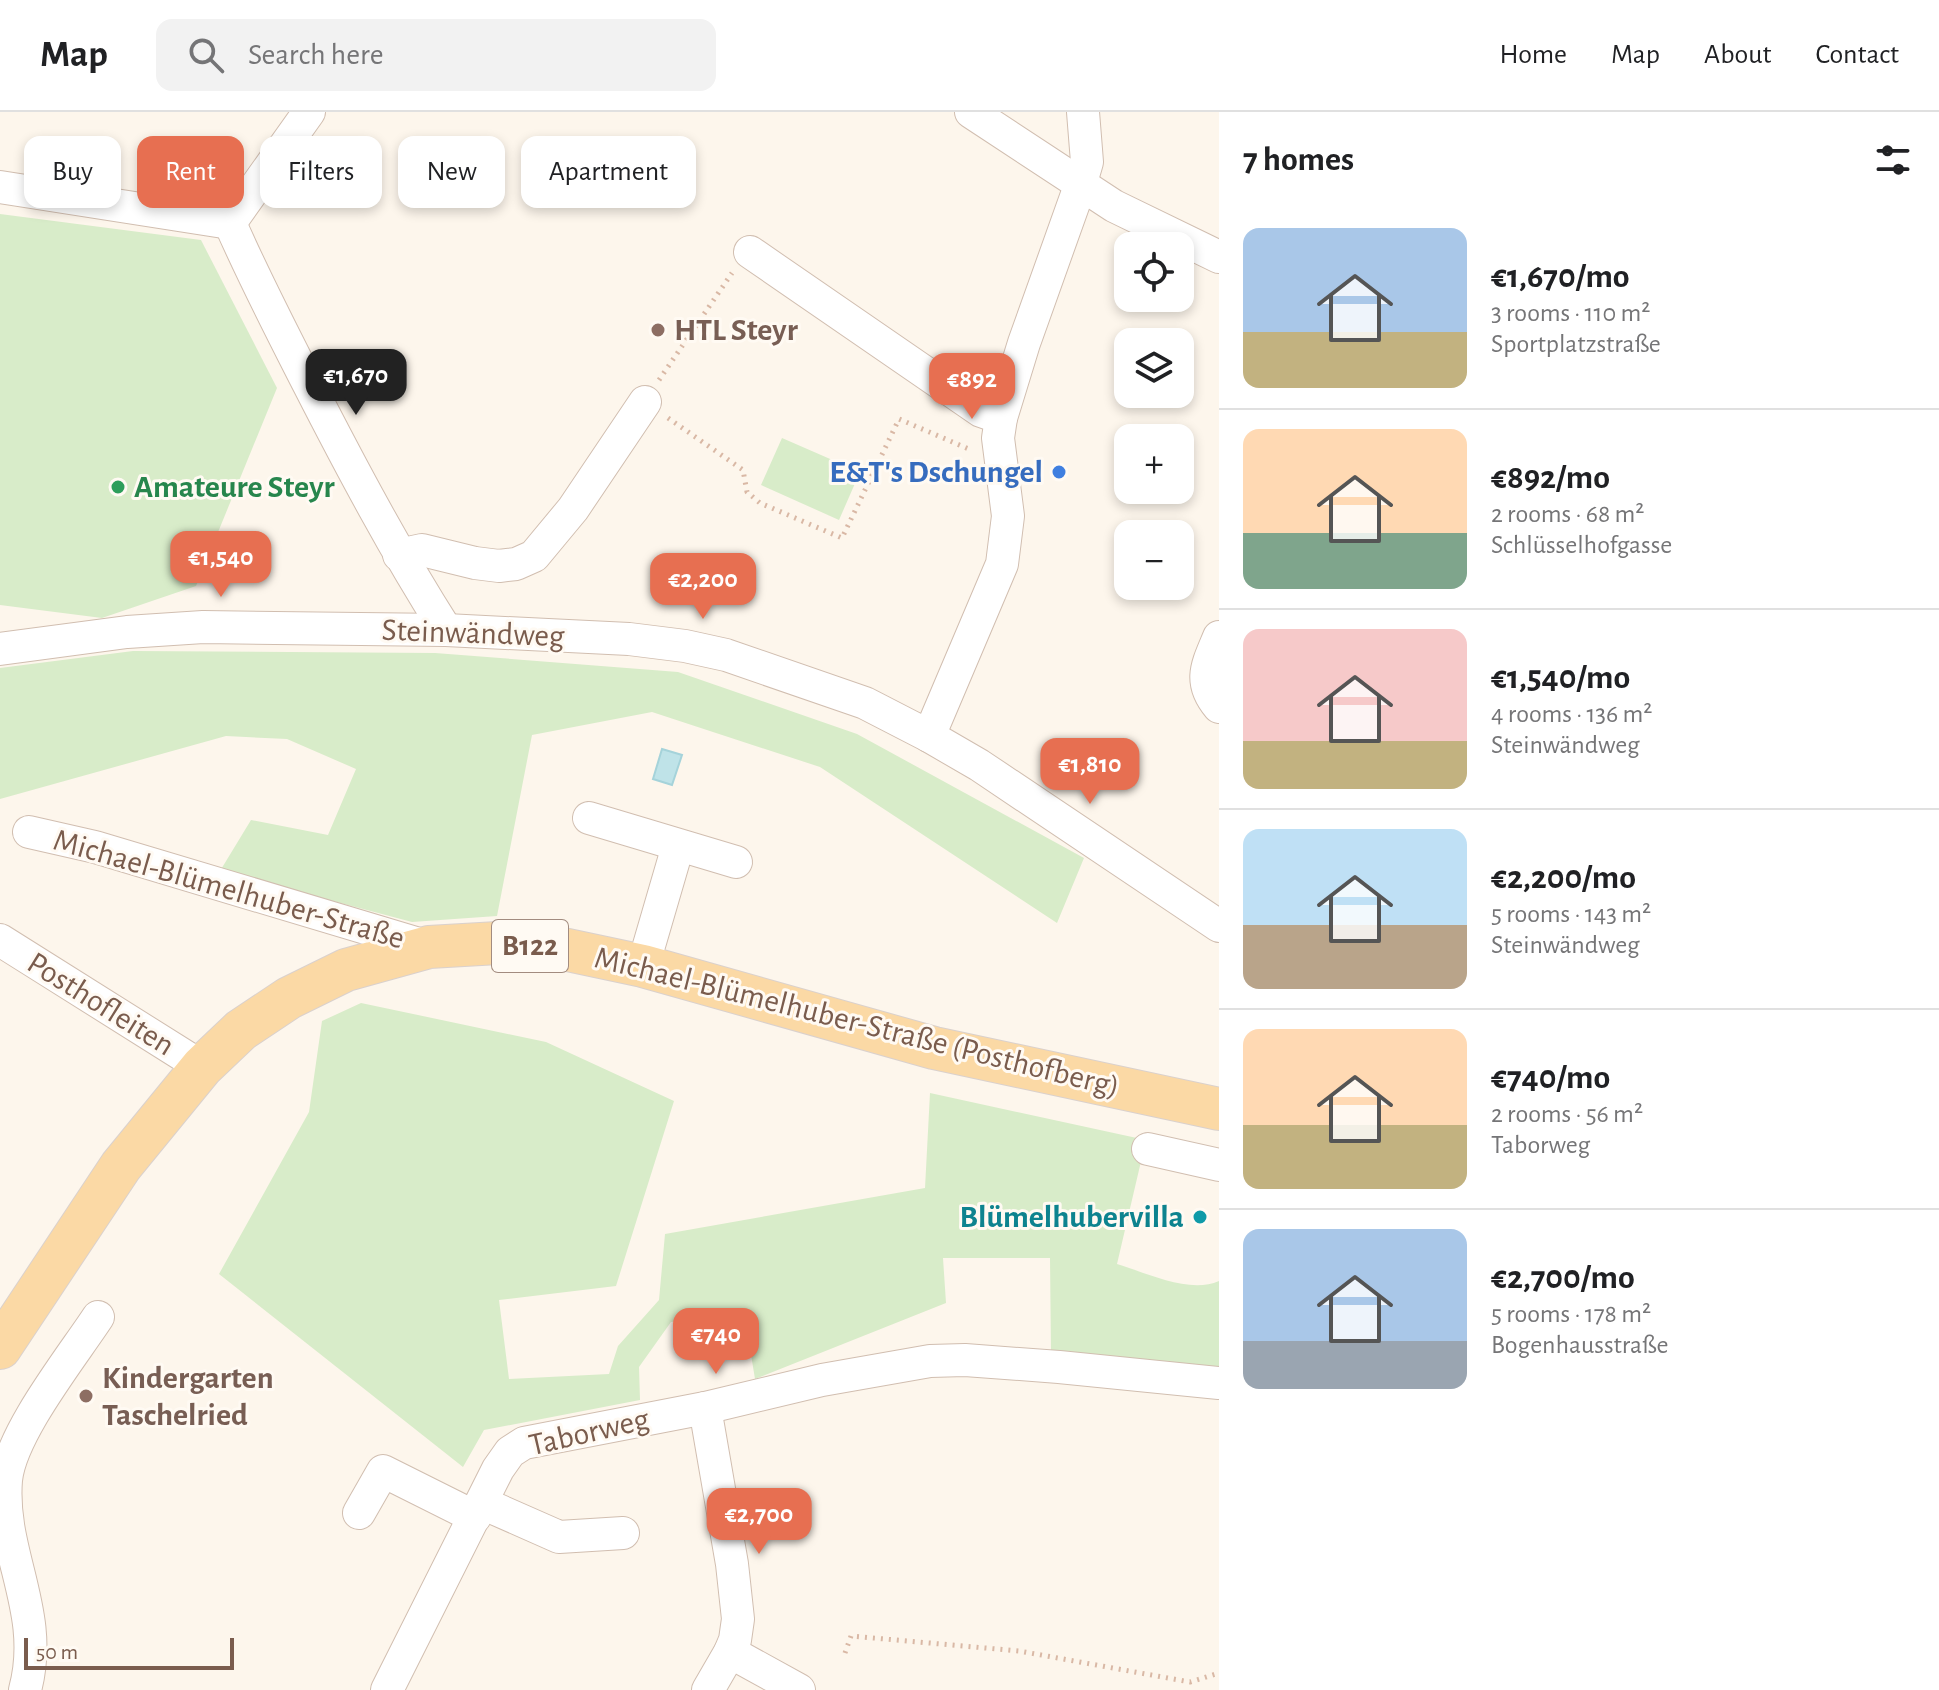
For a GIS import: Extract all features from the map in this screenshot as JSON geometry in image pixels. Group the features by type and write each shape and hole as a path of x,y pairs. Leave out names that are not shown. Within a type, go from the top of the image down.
{"main road":[{"name":"Michael-Blümelhuber-Straße (Posthofberg)","path":"0,1348 121,1166 202,1067 241,1030 289,998 346,970 429,947 498,943 563,949 643,966 934,1048 1219,1109"}],"street":[{"path":"230,223 309,112"},
{"path":"971,112 1114,206 1219,257"},
{"path":"929,736 1002,564 1008,516 999,452 1001,418 1087,162 1083,112"},
{"path":"0,187 230,223"},
{"path":"230,223 259,287 399,555 446,630"},
{"path":"750,252 981,411 1001,418"},
{"path":"399,555 422,550 499,566 516,564 534,556 573,509 645,402"},
{"name":"Steinwändweg","path":"0,649 127,632 203,627 446,630 629,639 726,655 865,703 929,736 979,765 1219,926"},
{"path":"1219,637 1206,677 1207,688 1219,707"},
{"path":"589,818 736,862"},
{"name":"Michael-Blümelhuber-Straße","path":"29,832 95,847 429,947"},
{"path":"643,966 678,846"},
{"name":"Posthofleiten","path":"0,940 202,1067"},
{"path":"1148,1149 1219,1165"},
{"path":"25,1690 32,1648 27,1606 7,1525 6,1477 10,1460 37,1409 98,1317"},
{"name":"Taborweg","path":"387,1690 510,1452 524,1443 705,1408 822,1380 930,1361 965,1360 1219,1383"},
{"path":"705,1408 732,1564 738,1619 730,1652 708,1690"},
{"path":"359,1513 383,1471 478,1510 559,1537 623,1533"},
{"path":"730,1652 799,1690"}],"path":[{"path":"750,252 729,277 645,402 743,470 747,492 760,503 842,538 899,419 976,453 999,452"},
{"path":"845,1653 851,1636 1019,1651 1190,1682 1219,1673"}],"green space":[{"name":"Amateure Steyr","path":"0,214 201,240 277,388 196,586 102,618 0,605"},
{"path":"782,438 860,472 839,520 761,485"},
{"path":"133,651 435,653 678,672 857,734 1084,858 1057,923 820,767 652,712 532,735 497,916 412,922 220,871 251,820 328,835 356,769 287,739 226,736 0,799 0,668"},
{"path":"361,1003 546,1042 674,1101 616,1286 499,1300 509,1379 609,1374 618,1346 659,1300 665,1234 925,1188 930,1093 1146,1140 1117,1264 1181,1284 1219,1281 1219,1368 1051,1354 1050,1258 943,1258 946,1303 755,1379 744,1312 671,1322 639,1367 640,1400 484,1430 463,1467 219,1274 309,1112 322,1021"}],"water":[{"path":"662,749 682,755 672,785 653,779"}],"place":[{"name":"HTL Steyr","path":"658,330"},
{"name":"E&T's Dschungel","path":"1059,472"},
{"name":"Amateure Steyr","path":"118,487"},
{"name":"Blümelhubervilla","path":"1200,1217"},
{"name":"Kindergarten Taschelried","path":"86,1396"}]}
